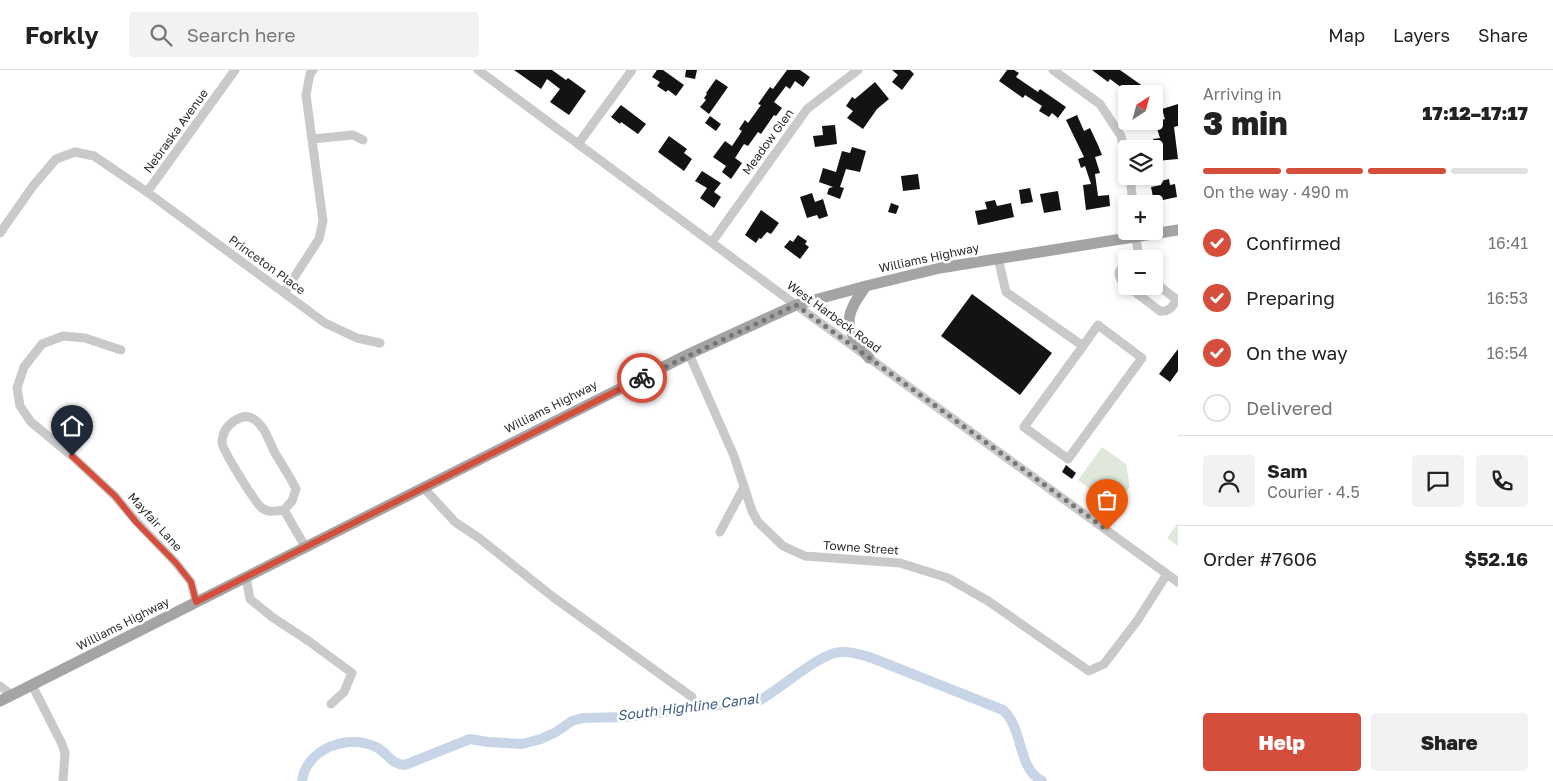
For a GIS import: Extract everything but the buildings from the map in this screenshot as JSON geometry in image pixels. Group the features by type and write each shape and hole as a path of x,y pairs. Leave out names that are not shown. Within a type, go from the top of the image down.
{"main road":[{"name":"Williams Highway","path":"1163,231 1178,230"},
{"name":"Williams Highway","path":"0,701 689,354 796,305 940,268 1118,237"},
{"path":"866,286 854,302 848,319 853,339 870,358"}],"street":[{"name":"Nebraska Avenue","path":"0,233 56,159 75,152 94,156 147,192 235,70"},
{"path":"284,294 319,239 323,221 306,95 310,74 313,70"},
{"name":"West Harbeck Road","path":"478,70 796,305 1178,582"},
{"path":"578,144 632,70"},
{"name":"Meadow Glen","path":"712,242 807,109 858,70"},
{"path":"1054,70 1100,104 1121,140"},
{"path":"312,139 353,135 364,140"},
{"name":"Princeton Place","path":"147,192 325,323 357,338 380,343"},
{"path":"998,258 1006,292 1083,346"},
{"path":"1139,295 1164,312 1169,310 1178,299 1163,288"},
{"path":"1098,325 1142,358 1068,459 1024,427 1083,346 1098,325"},
{"name":"Mayfair Lane","path":"121,350 85,338 63,336 42,344 24,367 17,388 20,406 31,422 72,456 115,496 136,522 176,563 191,582 196,602"},
{"name":"Towne Street","path":"689,354 734,456 752,511 758,522 783,546 805,556 900,563 948,578 988,601 1089,671 1104,664 1137,621 1167,574"},
{"path":"246,416 253,418 262,428 290,477 296,489 292,501 284,510 270,512 260,507 222,446 223,435 236,420 246,416"},
{"path":"423,487 455,522 479,538 553,597 692,697"},
{"path":"720,532 744,487"},
{"path":"284,510 306,548"},
{"path":"246,577 250,599 272,618 310,642 352,673 344,692 331,704"},
{"path":"32,685 65,753 63,781"},
{"path":"0,686 12,695"}],"shaded area":[{"path":"1102,447 1126,464 1130,487 1114,507 1078,480"},
{"path":"1178,523 1178,546 1167,538"}],"waterway":[{"name":"South Highline Canal","path":"302,781 305,770 311,760 320,752 341,743 365,743 380,749 396,763 405,765 470,739 522,744 541,739 572,721 583,718 626,717 760,700 822,658 841,652 872,658 1003,710 1010,718 1014,727 1028,767 1042,781"}],"way so far":[{"path":"642,378 689,354 796,305 1107,530"}],"route":[{"path":"72,456 115,496 136,522 176,563 191,582 196,602 642,378"}]}
